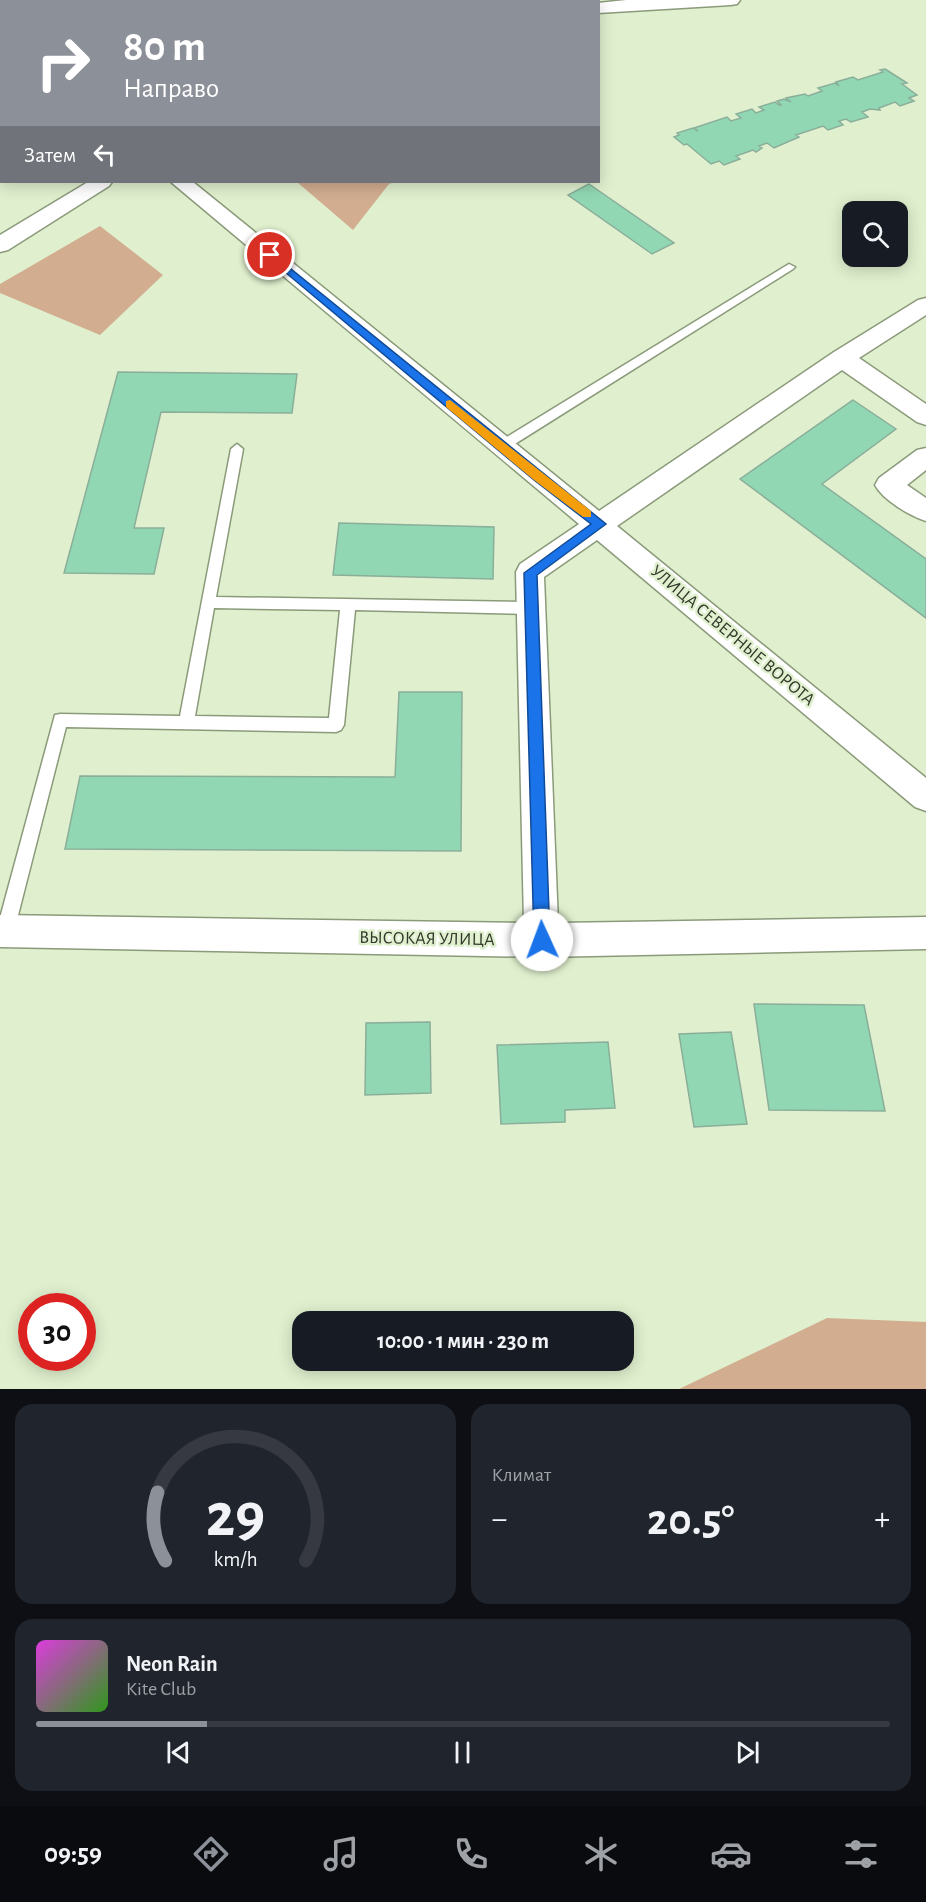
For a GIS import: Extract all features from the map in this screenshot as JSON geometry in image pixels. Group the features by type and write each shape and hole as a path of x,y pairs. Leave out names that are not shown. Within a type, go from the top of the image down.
{"street":[{"path":"600,8 639,3 730,0"},
{"path":"0,244 100,183"},
{"name":"УЛИЦА СЕВЕРНЫЕ ВОРОТА","path":"182,183 538,477 600,524 926,797"},
{"path":"542,940 530,573 842,358 926,305"},
{"path":"842,358 926,416"},
{"path":"926,457 888,484 926,511"},
{"name":"ВЫСОКАЯ УЛИЦА","path":"2,931 542,940 926,933"}],"lane":[{"path":"501,446 789,267"},
{"path":"186,722 237,449"},
{"path":"208,602 531,608"},
{"path":"2,931 60,720 336,725 348,605"}],"shaded area":[{"path":"298,183 392,183 353,230"},
{"path":"100,226 163,275 100,335 0,293 0,284"},
{"path":"827,1318 926,1322 926,1389 679,1389"}],"building":[{"path":"885,69 907,83 902,84 917,95 909,98 914,101 900,106 895,102 879,108 880,110 870,109 862,112 868,117 851,122 846,119 839,121 843,125 828,130 823,126 796,135 799,137 774,148 767,143 759,146 762,148 756,152 753,150 736,156 740,159 724,165 719,161 711,164 687,144 684,145 674,137 679,135 677,133 693,128 698,131 694,128 727,117 731,121 741,118 736,114 752,109 756,113 764,110 759,107 775,102 781,105 777,101 784,99 791,102 786,98 805,94 808,96 822,91 818,88 835,83 839,86 836,82 853,77 858,80 883,72 880,70"},
{"path":"589,184 674,243 652,254 568,195"},
{"path":"118,372 297,374 292,413 161,412 134,528 164,528 154,574 64,573"},
{"path":"853,400 896,429 822,484 926,559 926,618 740,479"},
{"path":"339,523 494,527 493,579 333,575"},
{"path":"399,692 462,692 461,851 65,849 80,776 395,777"},
{"path":"754,1004 864,1005 885,1111 769,1110"},
{"path":"430,1022 431,1093 365,1095 366,1023"},
{"path":"731,1032 747,1124 694,1127 679,1034"},
{"path":"608,1042 615,1108 565,1110 565,1122 501,1124 497,1045"}],"slow traffic":[{"path":"450,404 538,477 587,514"}],"route":[{"path":"270,255 538,477 600,524 530,573 542,940"}]}
